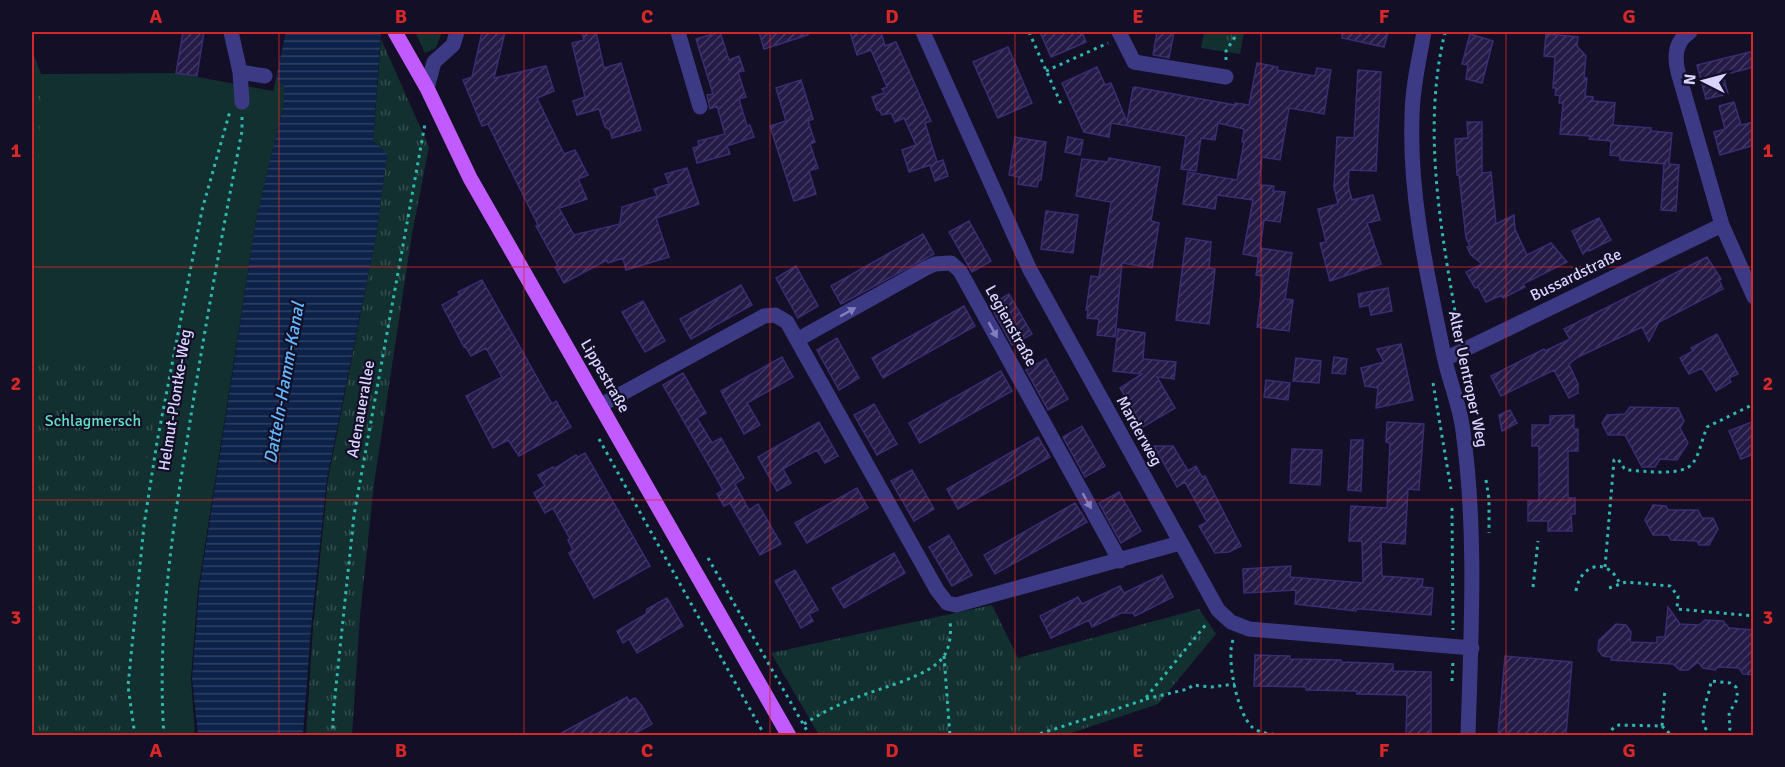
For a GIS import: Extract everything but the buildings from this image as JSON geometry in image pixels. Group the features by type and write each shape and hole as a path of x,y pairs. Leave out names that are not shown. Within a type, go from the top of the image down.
{"main road":[{"name":"Lippestraße","path":"397,35 427,88 470,178 786,730"}],"street":[{"path":"231,32 240,72 237,103"},
{"path":"427,88 434,62 453,45 457,32"},
{"path":"678,32 700,107"},
{"name":"Marderweg","path":"923,32 1029,268 1218,610 1231,622 1249,629 1472,648"},
{"name":"Alter Uentroper Weg","path":"1424,32 1412,116 1413,179 1445,359 1463,428 1470,497 1472,648 1468,735"},
{"path":"1690,32 1685,34 1676,48 1675,60 1722,225 1748,270 1754,297"},
{"path":"1121,34 1134,62 1226,77"},
{"path":"240,72 265,76"},
{"name":"Bussardstraße","path":"1445,359 1722,225"},
{"name":"Legienstraße","path":"797,340 926,268 935,264 951,263 960,271 1120,561"},
{"path":"601,405 764,316 776,315 787,322 937,590 947,603 956,604 1180,543"}],"path":[{"path":"1029,32 1061,104"},
{"path":"1226,77 1226,51 1238,32"},
{"path":"1047,71 1121,34"},
{"path":"135,735 128,686 144,525 157,442 202,210 237,103"},
{"name":"Helmut-Plontke-Weg","path":"164,735 161,692 163,622 176,512 205,326 242,131 237,103"},
{"name":"Adenauerallee","path":"333,735 345,585 354,515 426,122"},
{"path":"1433,380 1452,496"},
{"path":"1605,567 1614,460 1618,459 1627,470 1652,472 1685,470 1695,461 1707,427 1754,405"},
{"path":"1452,508 1452,691"},
{"path":"1533,587 1538,541"},
{"path":"1576,591 1578,581 1584,572 1594,567 1605,567 1614,573 1620,584"},
{"path":"1609,588 1626,582 1670,586 1678,596 1677,609 1754,616"},
{"path":"947,603 951,629 944,656 950,735"},
{"path":"1144,700 1218,610"},
{"path":"1241,626 1232,643 1230,658 1244,715 1252,728 1265,733 1288,735"},
{"path":"786,730 803,724 856,697 913,677 934,665 944,656"},
{"path":"1711,735 1702,719 1711,681 1730,683 1736,687 1738,696 1729,712 1730,729 1725,735"},
{"path":"1033,735 1144,700 1188,689 1193,685 1211,687 1235,684"},
{"path":"1662,726 1665,689"},
{"path":"1607,735 1619,725 1662,726 1672,735"}],"green space":[{"path":"415,32 442,32 436,48 425,53"},
{"path":"1204,32 1244,32 1240,54 1201,48"},
{"path":"381,39 429,147 412,234 374,484 360,616 352,735 306,736 313,628 328,479 376,236 387,154 373,142"},
{"path":"32,50 41,74 176,73 273,91 276,78 284,86 284,103 256,220 198,590 191,678 195,735 32,735"},
{"name":"Schlagmersch","path":"32,70 41,74 34,360 163,360 157,408 140,495 137,566 117,703 123,735 32,735"},
{"path":"992,605 1018,658 1199,609 1216,634 1158,704 1062,736 819,735 771,653"}],"water":[{"name":"Datteln-Hamm-Kanal","path":"286,32 381,32 373,141 387,153 376,236 327,479 311,628 303,735 198,735 192,679 199,590 256,220 284,103 284,86 276,78"}]}
